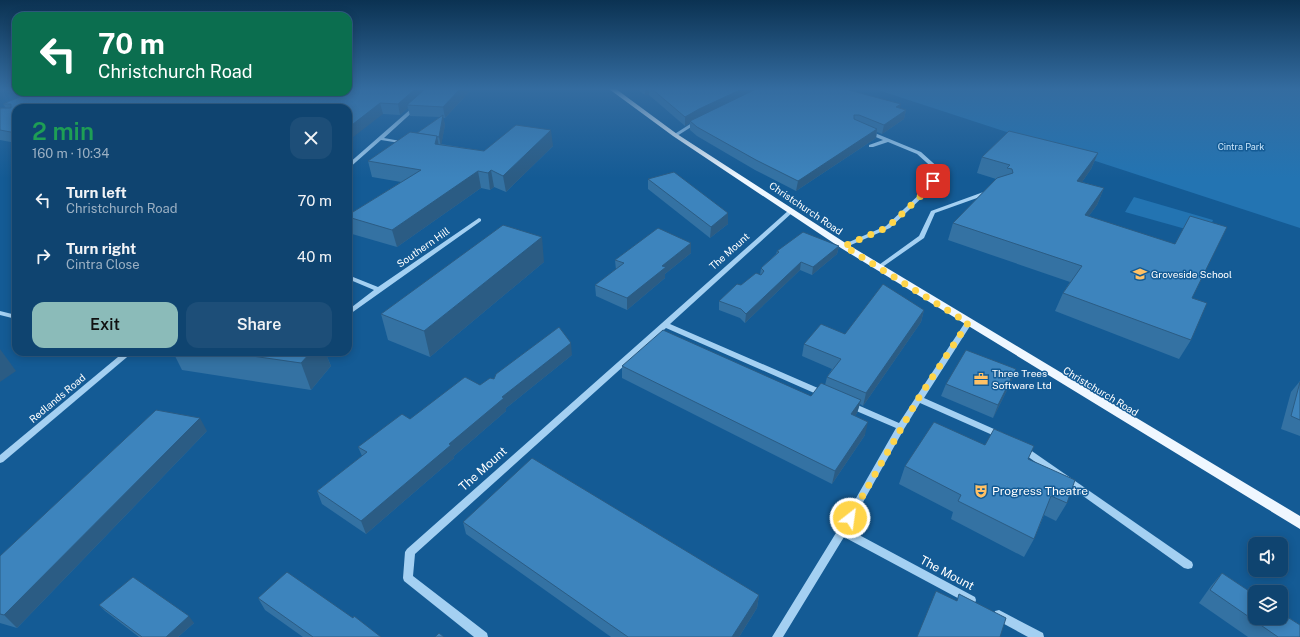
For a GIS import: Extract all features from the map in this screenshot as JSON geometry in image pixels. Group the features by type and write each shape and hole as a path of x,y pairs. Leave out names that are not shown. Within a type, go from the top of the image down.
{"main road":[{"name":"Christchurch Road","path":"653,119 675,135 879,268 1300,523"}],"street":[{"path":"352,164 403,119"},
{"path":"675,135 701,120"},
{"path":"844,246 888,227 926,191 939,171 919,153 862,129"},
{"path":"381,139 410,144"},
{"path":"871,146 888,140"},
{"path":"352,160 356,161"},
{"path":"879,268 922,237 933,212 996,189"},
{"name":"The Mount","path":"483,637 408,578 410,552 791,211"},
{"name":"Southern Hill","path":"352,310 479,220"},
{"path":"352,279 379,290"},
{"path":"0,313 12,316"},
{"path":"777,637 842,531 918,399 968,323"},
{"path":"665,325 830,396"},
{"name":"Redlands Road","path":"0,460 124,356"},
{"path":"918,399 1006,438"},
{"path":"844,402 901,427"},
{"path":"1018,446 1188,565"},
{"name":"The Mount","path":"842,531 1039,637"}],"green space":[{"name":"Cintra Park","path":"966,119 1300,119 1300,228"},
{"path":"1134,197 1213,220 1207,235 1125,212"}],"building":[{"path":"0,119 12,119 12,132 0,130"},
{"path":"352,119 360,119 352,125"},
{"path":"438,119 442,119 439,137 417,133"},
{"path":"695,119 854,119 877,129 798,181 756,160 697,127 690,121"},
{"path":"868,119 893,119 884,125"},
{"path":"516,125 551,130 503,176 491,170 488,173 478,171 392,230 352,218 352,213 421,170 368,161 410,132 437,136 435,144 484,151"},
{"path":"1009,131 1098,153 1077,181 1104,188 1085,215 1175,244 1190,216 1227,227 1192,298 1207,303 1191,340 1063,293 1082,266 953,223 997,178 1013,173 1012,169 1007,168 1010,165 982,157"},
{"path":"674,172 728,213 711,227 648,179"},
{"path":"503,225 542,237 424,331 381,314"},
{"path":"658,228 691,243 662,266 666,267 627,298 595,285 624,263 615,260"},
{"path":"803,232 839,246 813,267 801,262 746,314 741,309 719,301 737,284 741,285 756,273 761,275 764,271 761,268 779,252 777,251"},
{"path":"883,284 924,310 866,393 827,377 841,359 804,344 821,324 845,334"},
{"path":"559,327 571,343 502,397 504,398 449,444 451,445 361,521 317,491 367,452 358,447 402,414 410,419 465,377 480,385 490,378 494,379 496,374"},
{"path":"663,330 811,396 821,383 861,400 851,414 868,422 835,471 622,366"},
{"path":"966,350 1016,369 998,405 946,384"},
{"path":"252,356 307,356 301,363"},
{"path":"1300,382 1300,420 1291,416"},
{"path":"156,410 200,418 4,615 0,614 0,556"},
{"name":"Progress Theatre","path":"934,422 985,445 994,429 1034,446 1028,459 1075,480 1067,503 1051,496 1034,539 958,501 961,495 905,466"},
{"path":"532,458 759,595 732,637 628,637 463,522"},
{"path":"287,572 353,618 354,616 381,637 313,637 258,598"},
{"path":"1222,573 1248,590 1248,616 1210,590"},
{"path":"133,577 189,616 166,637 142,637 99,605"},
{"path":"936,591 957,601 959,594 1006,618 1000,637 917,637"},
{"path":"1288,617 1300,625 1300,637 1278,637 1261,625 1288,625"},
{"path":"439,633 444,637 435,637"}],"place":[{"name":"Groveside School","path":"1140,274"},
{"name":"Three Trees Software Ltd","path":"981,379"},
{"name":"Progress Theatre","path":"981,491"}],"route":[{"path":"850,518 901,427 968,323 844,246 888,227 926,191 933,181"}]}
